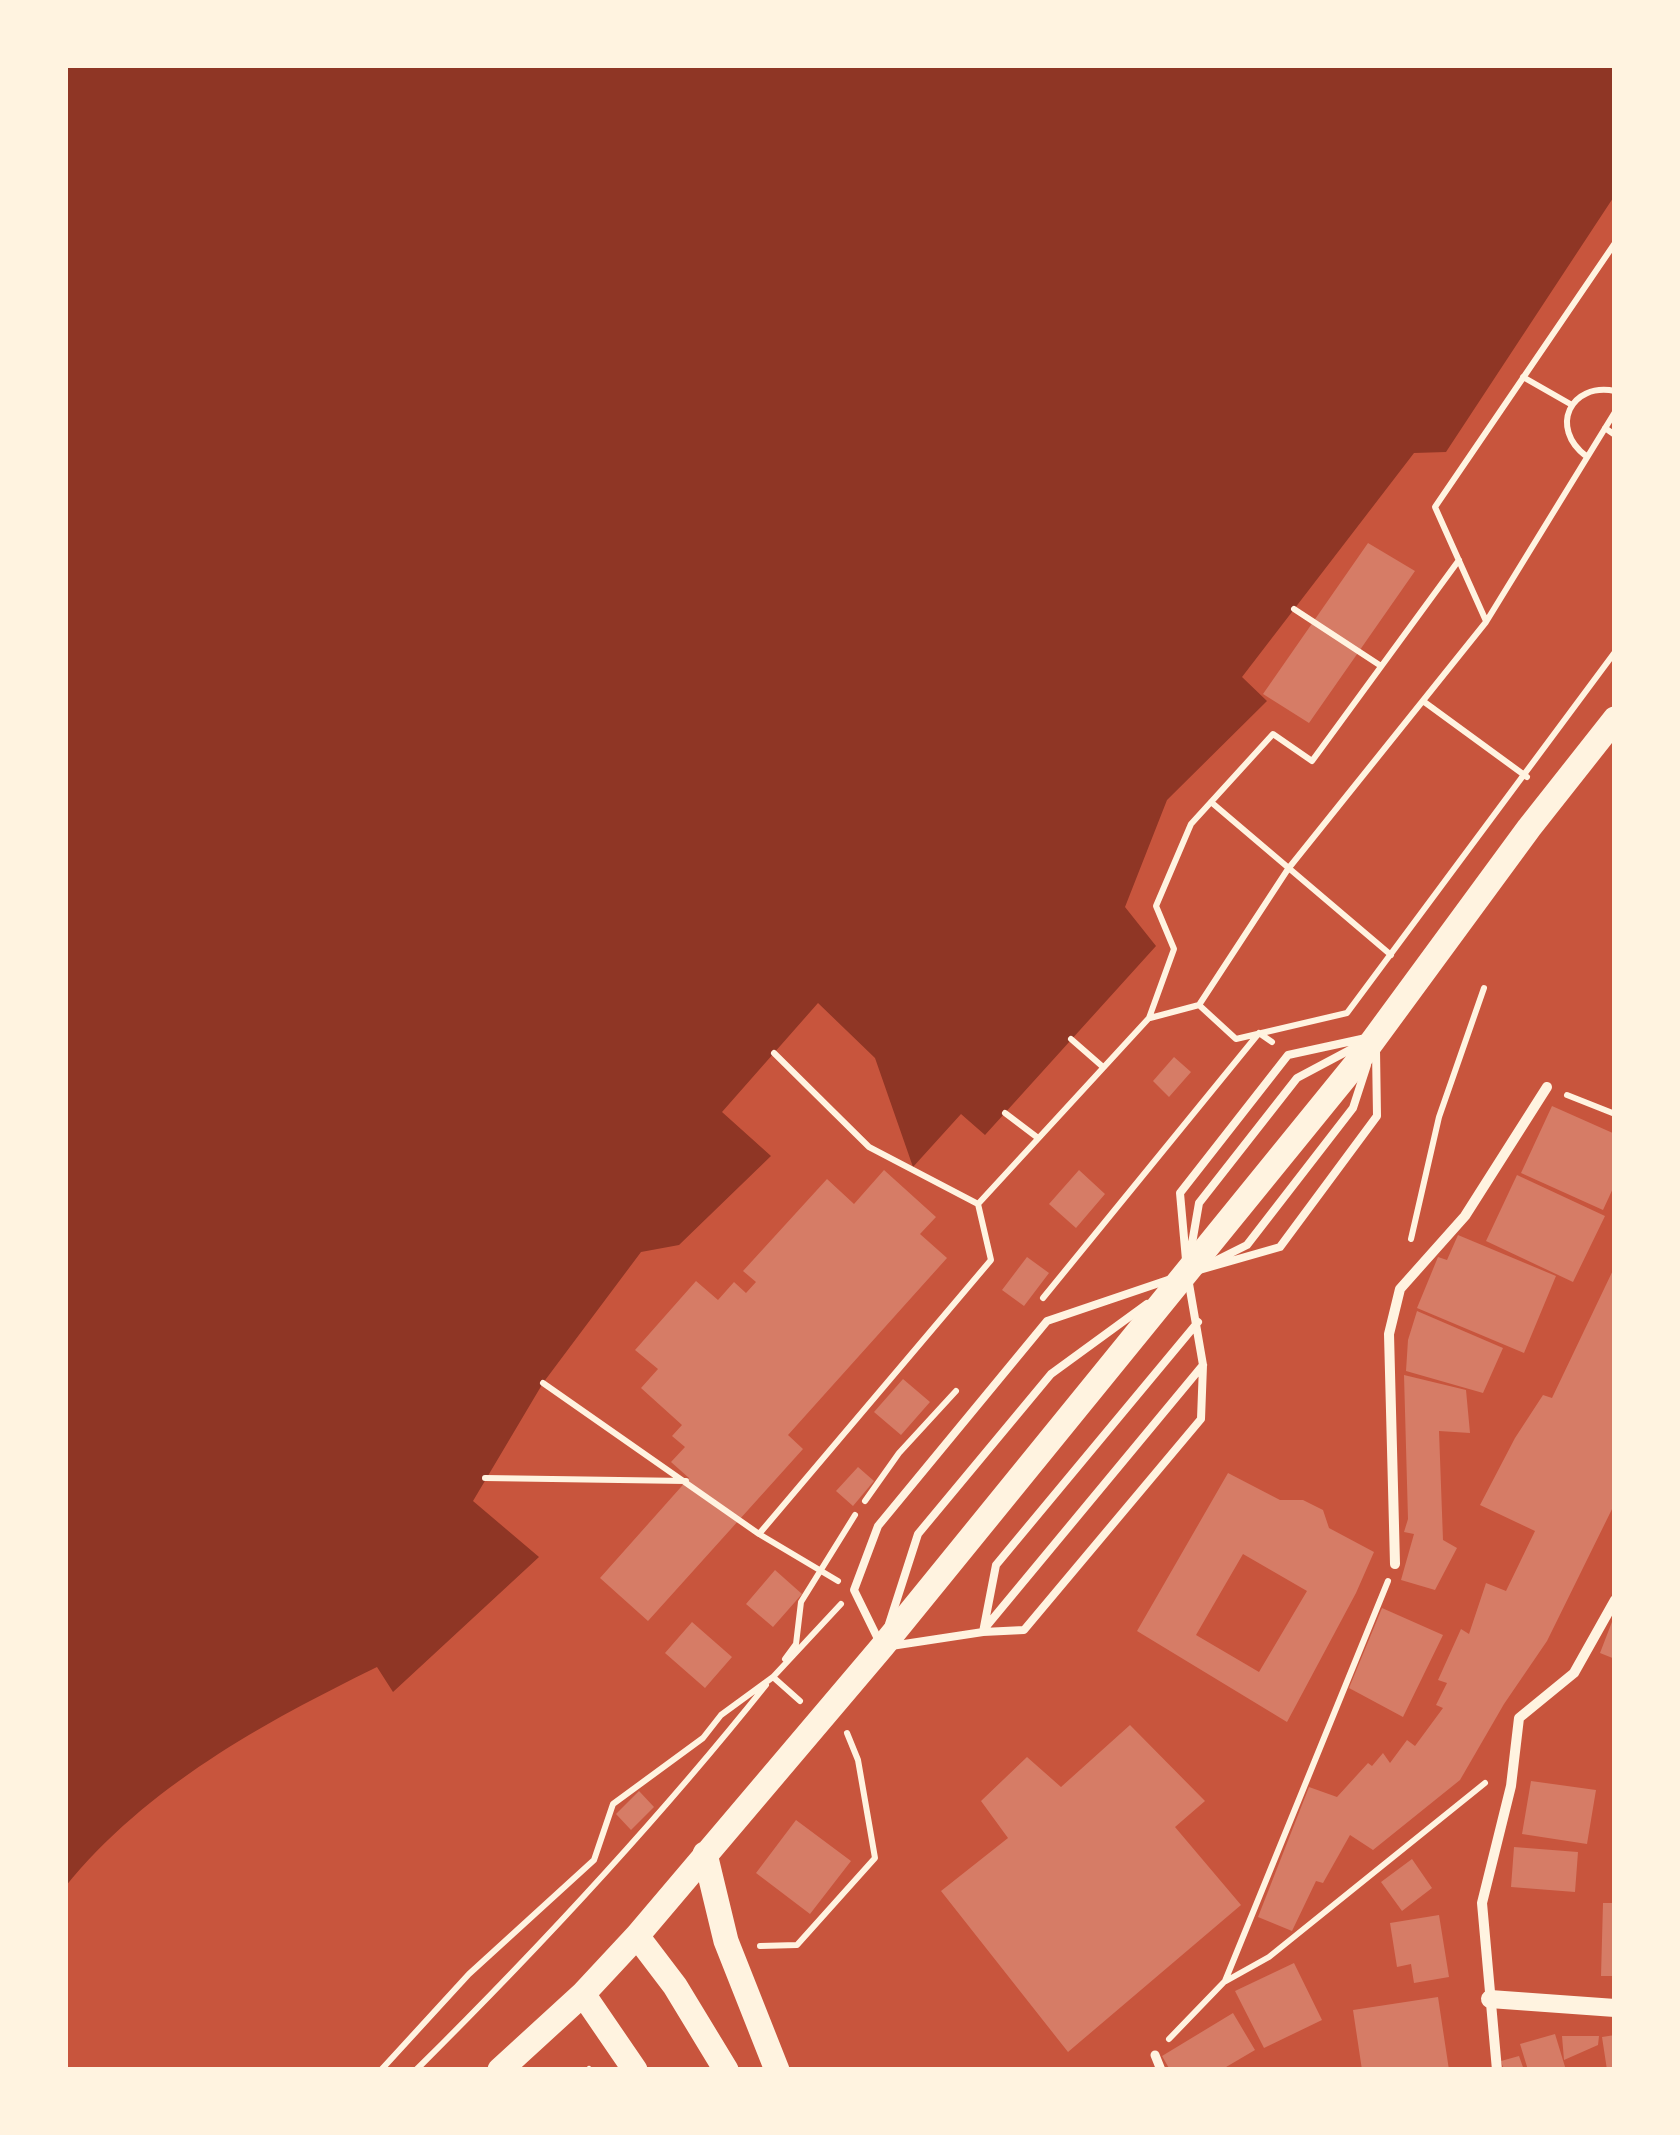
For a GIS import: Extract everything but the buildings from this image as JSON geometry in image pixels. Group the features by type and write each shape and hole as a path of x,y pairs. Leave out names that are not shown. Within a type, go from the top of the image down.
{"main road":[{"path":"500,2070 583,1994 638,1936 882,1647 1376,1036 1615,719"},
{"path":"705,1854 726,1941 776,2070"},
{"path":"638,1936 683,1999 726,2070"},
{"path":"583,1994 635,2070"}],"street":[{"path":"1395,1564 1389,1334 1400,1289 1465,1216 1547,1087"},
{"path":"1498,2070 1482,1903 1511,1786 1519,1718 1574,1673 1615,1600"},
{"path":"1490,1999 1615,2008"},
{"path":"1154,2054 1160,2070"}],"lane":[{"path":"882,1647 982,1632 1024,1630 1201,1419 1203,1365 1187,1274 1180,1193 1288,1055 1376,1036"},
{"path":"882,1647 918,1534 1051,1374 1187,1274 1199,1203 1297,1078 1376,1036"},
{"path":"882,1647 854,1590 878,1526 1047,1321 1280,1248 1376,1116 1376,1036"},
{"path":"982,1632 996,1565 1198,1322"},
{"path":"982,1632 1203,1365"}],"path":[{"path":"1486,622 1435,507 1615,243"},
{"path":"1524,377 1572,405"},
{"path":"1586,456 1570,439 1567,428 1572,405 1590,390 1615,391"},
{"path":"1149,1018 1199,1005 1288,869 1486,622 1615,412"},
{"path":"1605,428 1615,434"},
{"path":"978,1204 1149,1018 1174,949 1156,906 1192,824 1274,734 1312,761 1458,560"},
{"path":"1294,609 1381,666"},
{"path":"1199,1005 1236,1039 1347,1013 1615,652"},
{"path":"1423,701 1554,797"},
{"path":"1211,802 1400,962"},
{"path":"1400,1289 1440,1118 1484,988"},
{"path":"1071,1039 1103,1067"},
{"path":"759,1534 991,1260 978,1204 869,1147 774,1054"},
{"path":"1547,1087 1615,1114"},
{"path":"1005,1112 1038,1138"},
{"path":"381,2070 469,1974 594,1860 613,1804 703,1738 721,1715 773,1677 854,1590 759,1534 543,1384"},
{"path":"485,1478 687,1481"},
{"path":"1224,1981 1395,1564"},
{"path":"749,1946 798,1945 875,1858 858,1760 849,1734"},
{"path":"1154,2054 1224,1981 1269,1957 1330,1909 1483,1788 1492,1770"}],"shaded area":[{"path":"65,65 1615,65 1615,195 1446,452 1414,453 1242,677 1267,701 1167,800 1125,907 1156,946 985,1135 961,1114 913,1167 875,1058 818,1003 722,1112 771,1156 679,1245 641,1252 543,1383 473,1501 539,1557 393,1692 377,1667 250,1735 209,1760 132,1818 65,1887"}]}
